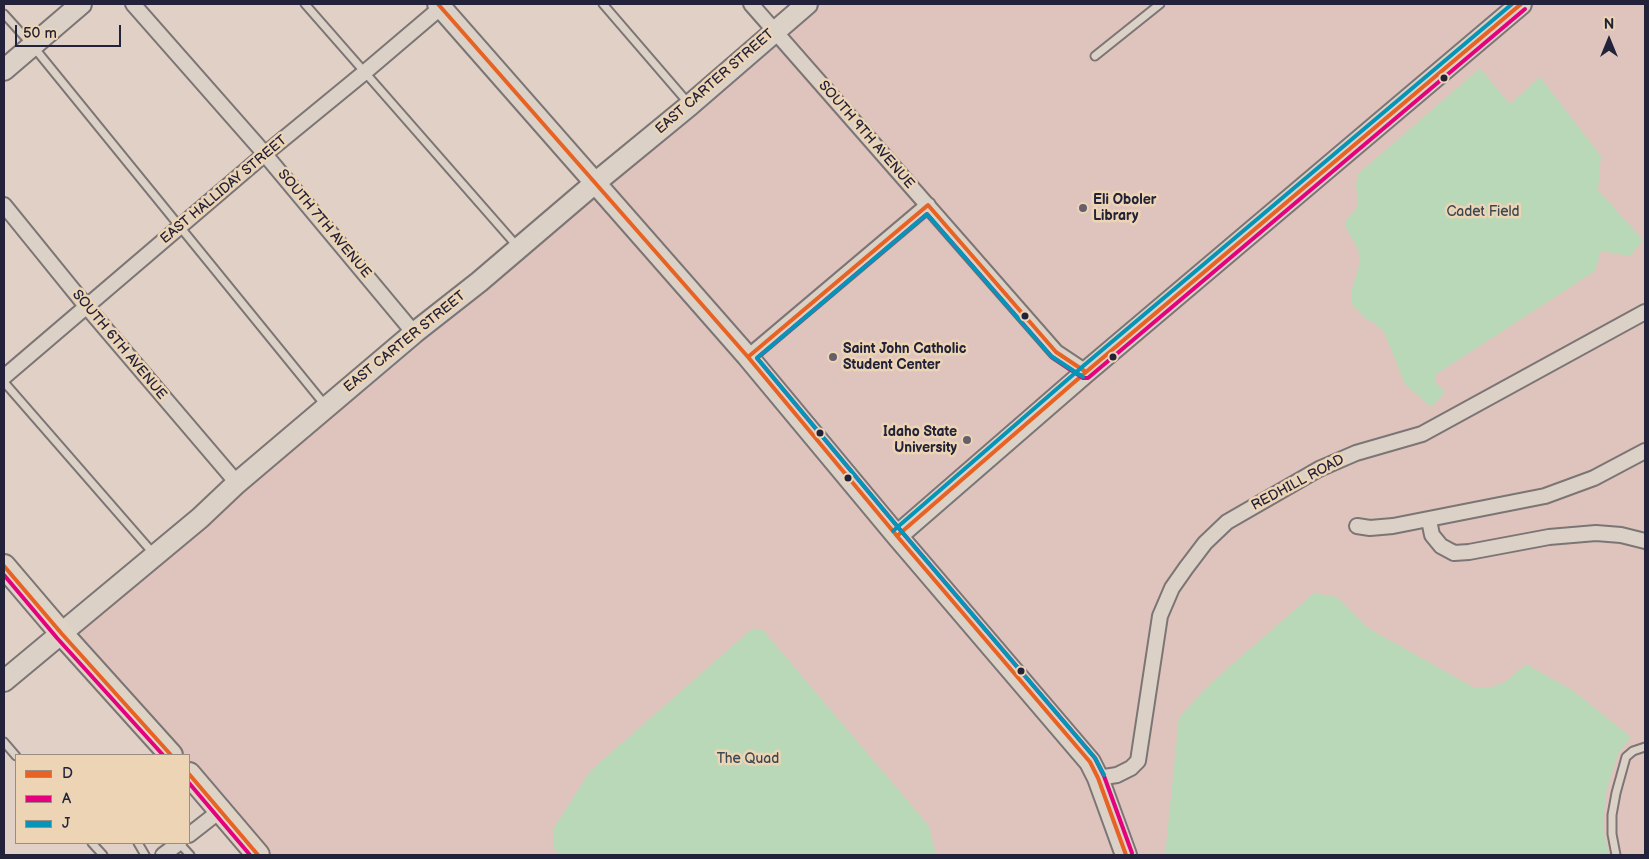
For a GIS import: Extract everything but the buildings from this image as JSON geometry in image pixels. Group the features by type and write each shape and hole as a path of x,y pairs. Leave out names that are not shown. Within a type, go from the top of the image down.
{"main road":[{"path":"4,566 62,634 171,754"},
{"path":"190,775 258,855"}],"street":[{"path":"4,70 81,4"},
{"name":"SOUTH 7TH AVENUE","path":"133,4 265,154 414,333"},
{"name":"SOUTH 9TH AVENUE","path":"751,4 1056,352 1086,372"},
{"name":"EAST CARTER STREET","path":"4,681 200,518 237,483 414,333 479,282 690,105 807,4"},
{"path":"896,536 1086,372 1521,4"},
{"path":"441,5 748,358 896,536 1090,762 1098,778 1126,855"},
{"name":"EAST HALLIDAY STREET","path":"4,377 265,154 365,72 441,5"},
{"name":"SOUTH 6TH AVENUE","path":"4,205 86,306 237,483"},
{"path":"748,358 928,205"},
{"name":"REDHILL ROAD","path":"1098,778 1117,775 1131,768 1138,761 1160,616 1172,588 1186,568 1205,543 1227,522 1319,469 1356,453 1422,434 1645,312"},
{"path":"1357,526 1370,528 1393,526 1545,496 1594,478 1645,451"},
{"path":"1429,520 1432,535 1441,546 1454,552 1469,552 1549,537 1596,533 1620,535 1645,541"},
{"path":"190,834 220,810"},
{"path":"163,855 178,844"}],"lane":[{"path":"304,4 518,248"},
{"path":"603,4 690,105"},
{"path":"1096,56 1160,4"},
{"path":"4,14 32,45 327,407"},
{"path":"4,382 155,555"},
{"path":"4,742 15,755"},
{"path":"1616,855 1612,834 1612,815 1616,793 1626,757 1633,751 1645,747"},
{"path":"93,844 103,855"},
{"path":"139,844 145,855"},
{"path":"180,844 190,855"}],"shaded area":[{"name":"Idaho State University","path":"807,4 1645,4 1645,855 258,855 190,775 190,754 170,754 62,634 160,565 200,518"}],"green space":[{"name":"Cadet Field","path":"1480,68 1510,104 1540,77 1601,156 1598,190 1643,240 1630,256 1601,251 1595,271 1435,375 1435,382 1445,392 1431,407 1405,384 1384,332 1366,319 1351,304 1351,291 1360,263 1358,249 1346,228 1346,220 1356,209 1358,202 1356,186 1358,174"},
{"path":"1314,593 1337,597 1368,628 1473,687 1488,688 1505,682 1526,664 1572,690 1631,737 1618,754 1606,792 1603,828 1609,855 1165,855 1179,717 1211,683"},
{"name":"The Quad","path":"753,628 762,629 929,826 936,855 560,855 553,847 553,829 590,771"}],"transit line":[{"name":"D","path":"438,4 748,357 897,536 1090,762 1098,778 1126,855"},
{"name":"J","path":"893,531 1082,367 1512,4"},
{"name":"D","path":"897,536 1086,372 1521,4"},
{"name":"A","path":"1132,853 1104,776 1095,758 902,532 757,358 927,214 1052,357 1083,378 1088,378 1525,9"},
{"name":"D","path":"748,357 928,205 1056,352 1086,372"},
{"name":"J","path":"1083,377 1051,356 927,214 757,358 902,532 1095,758 1104,775"},
{"name":"D","path":"4,566 62,634 170,754"},
{"name":"A","path":"4,575 57,638 162,754"},
{"name":"D","path":"190,775 258,855"},
{"name":"A","path":"190,784 250,855"}],"place":[{"name":"Eli Oboler Library","path":"1083,208"},
{"name":"Saint John Catholic Student Center","path":"833,357"},
{"name":"Idaho State University","path":"967,440"}]}
